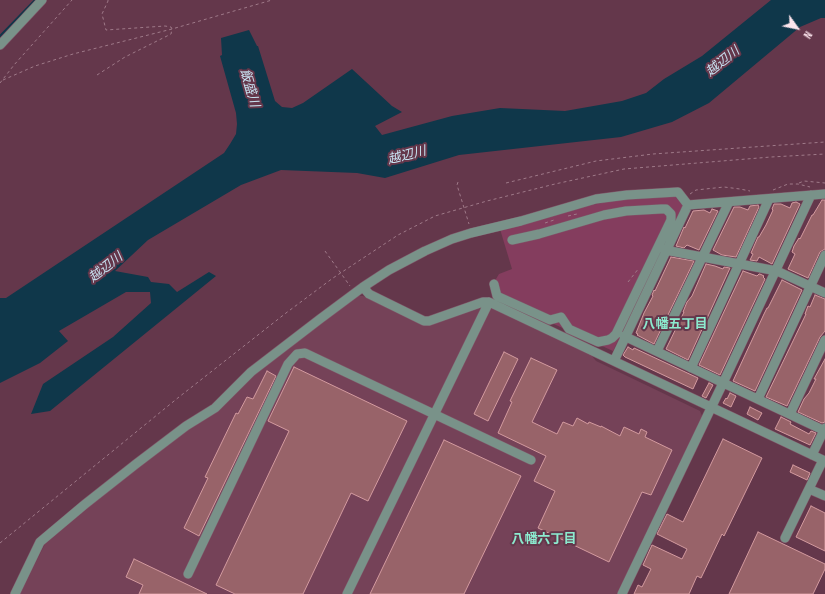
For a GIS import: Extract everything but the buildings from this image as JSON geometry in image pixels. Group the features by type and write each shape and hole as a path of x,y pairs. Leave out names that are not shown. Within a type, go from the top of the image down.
{"street":[{"path":"0,45 42,0"},
{"path":"15,594 40,542 84,505 186,426 214,408 251,372 363,287 410,259 452,239 521,222 596,199 627,195 678,192 687,203"},
{"path":"622,594 776,271 818,194 768,195 729,202 687,203"},
{"path":"691,368 740,263 768,195"},
{"path":"657,351 729,202"},
{"path":"363,287 369,294 424,321 429,321 482,302 493,300 550,320 561,317 569,328 598,342 608,340 616,334 687,203"},
{"path":"512,240 604,216 626,212 661,208 666,209 671,214 670,232 665,250 624,336 614,361"},
{"path":"665,250 776,271 825,294"},
{"path":"758,399 825,255"},
{"path":"347,594 434,414 493,300 494,284"},
{"path":"493,300 711,408 824,460 785,538"},
{"path":"624,336 825,430 812,455"},
{"path":"790,414 825,340"},
{"path":"188,574 288,364 297,354 305,353 531,460"},
{"path":"809,489 825,496"}],"path":[{"path":"0,83 14,65 72,0"},
{"path":"108,0 102,14 106,30 165,26 171,28 172,30"},
{"path":"3,80 35,66 73,54 172,30 272,0"},
{"path":"97,75 125,57 171,34 172,30"},
{"path":"506,183 596,161 653,154 825,142"},
{"path":"0,543 168,406 340,272 372,251 435,216 555,184 624,169 825,154"},
{"path":"798,184 804,181 825,183"},
{"path":"458,182 457,185 470,227"},
{"path":"768,195 788,184 809,186 814,188 818,194"},
{"path":"687,203 692,192 696,190 729,187 751,192"},
{"path":"325,251 351,288"}],"shaded area":[{"path":"674,195 683,206 613,351 499,299 496,279 499,274 512,269 500,229 540,220 578,208 625,198"},
{"path":"357,296 363,296 424,325 429,325 487,306 592,356 596,361 700,411 702,416 617,594 20,594 45,544 84,510 254,375"}],"water":[{"path":"771,0 825,0 825,18 821,18 800,27 709,103 672,122 621,137 459,155 385,178 357,173 281,170 241,185 148,240 115,271 148,277 151,282 169,284 177,292 209,272 216,276 50,411 31,414 43,384 113,337 151,303 150,292 126,292 59,331 68,341 40,363 0,383 0,298 6,298 224,153 230,144 236,134 237,124 236,113 220,56 222,55 221,38 249,30 258,46 275,101 282,107 292,108 303,103 352,69 392,106 402,112 375,126 382,135 452,116 500,108 565,111 622,101 646,93 664,79 702,56"}],"waterway":[{"path":"0,36 35,0"}],"district":[{"name":"八幡五丁目","path":"675,325"},
{"name":"八幡六丁目","path":"544,540"}],"water label":[{"name":"越辺川","path":"723,62"},
{"name":"飯盛川","path":"249,88"},
{"name":"越辺川","path":"407,156"},
{"name":"越辺川","path":"106,268"}]}
